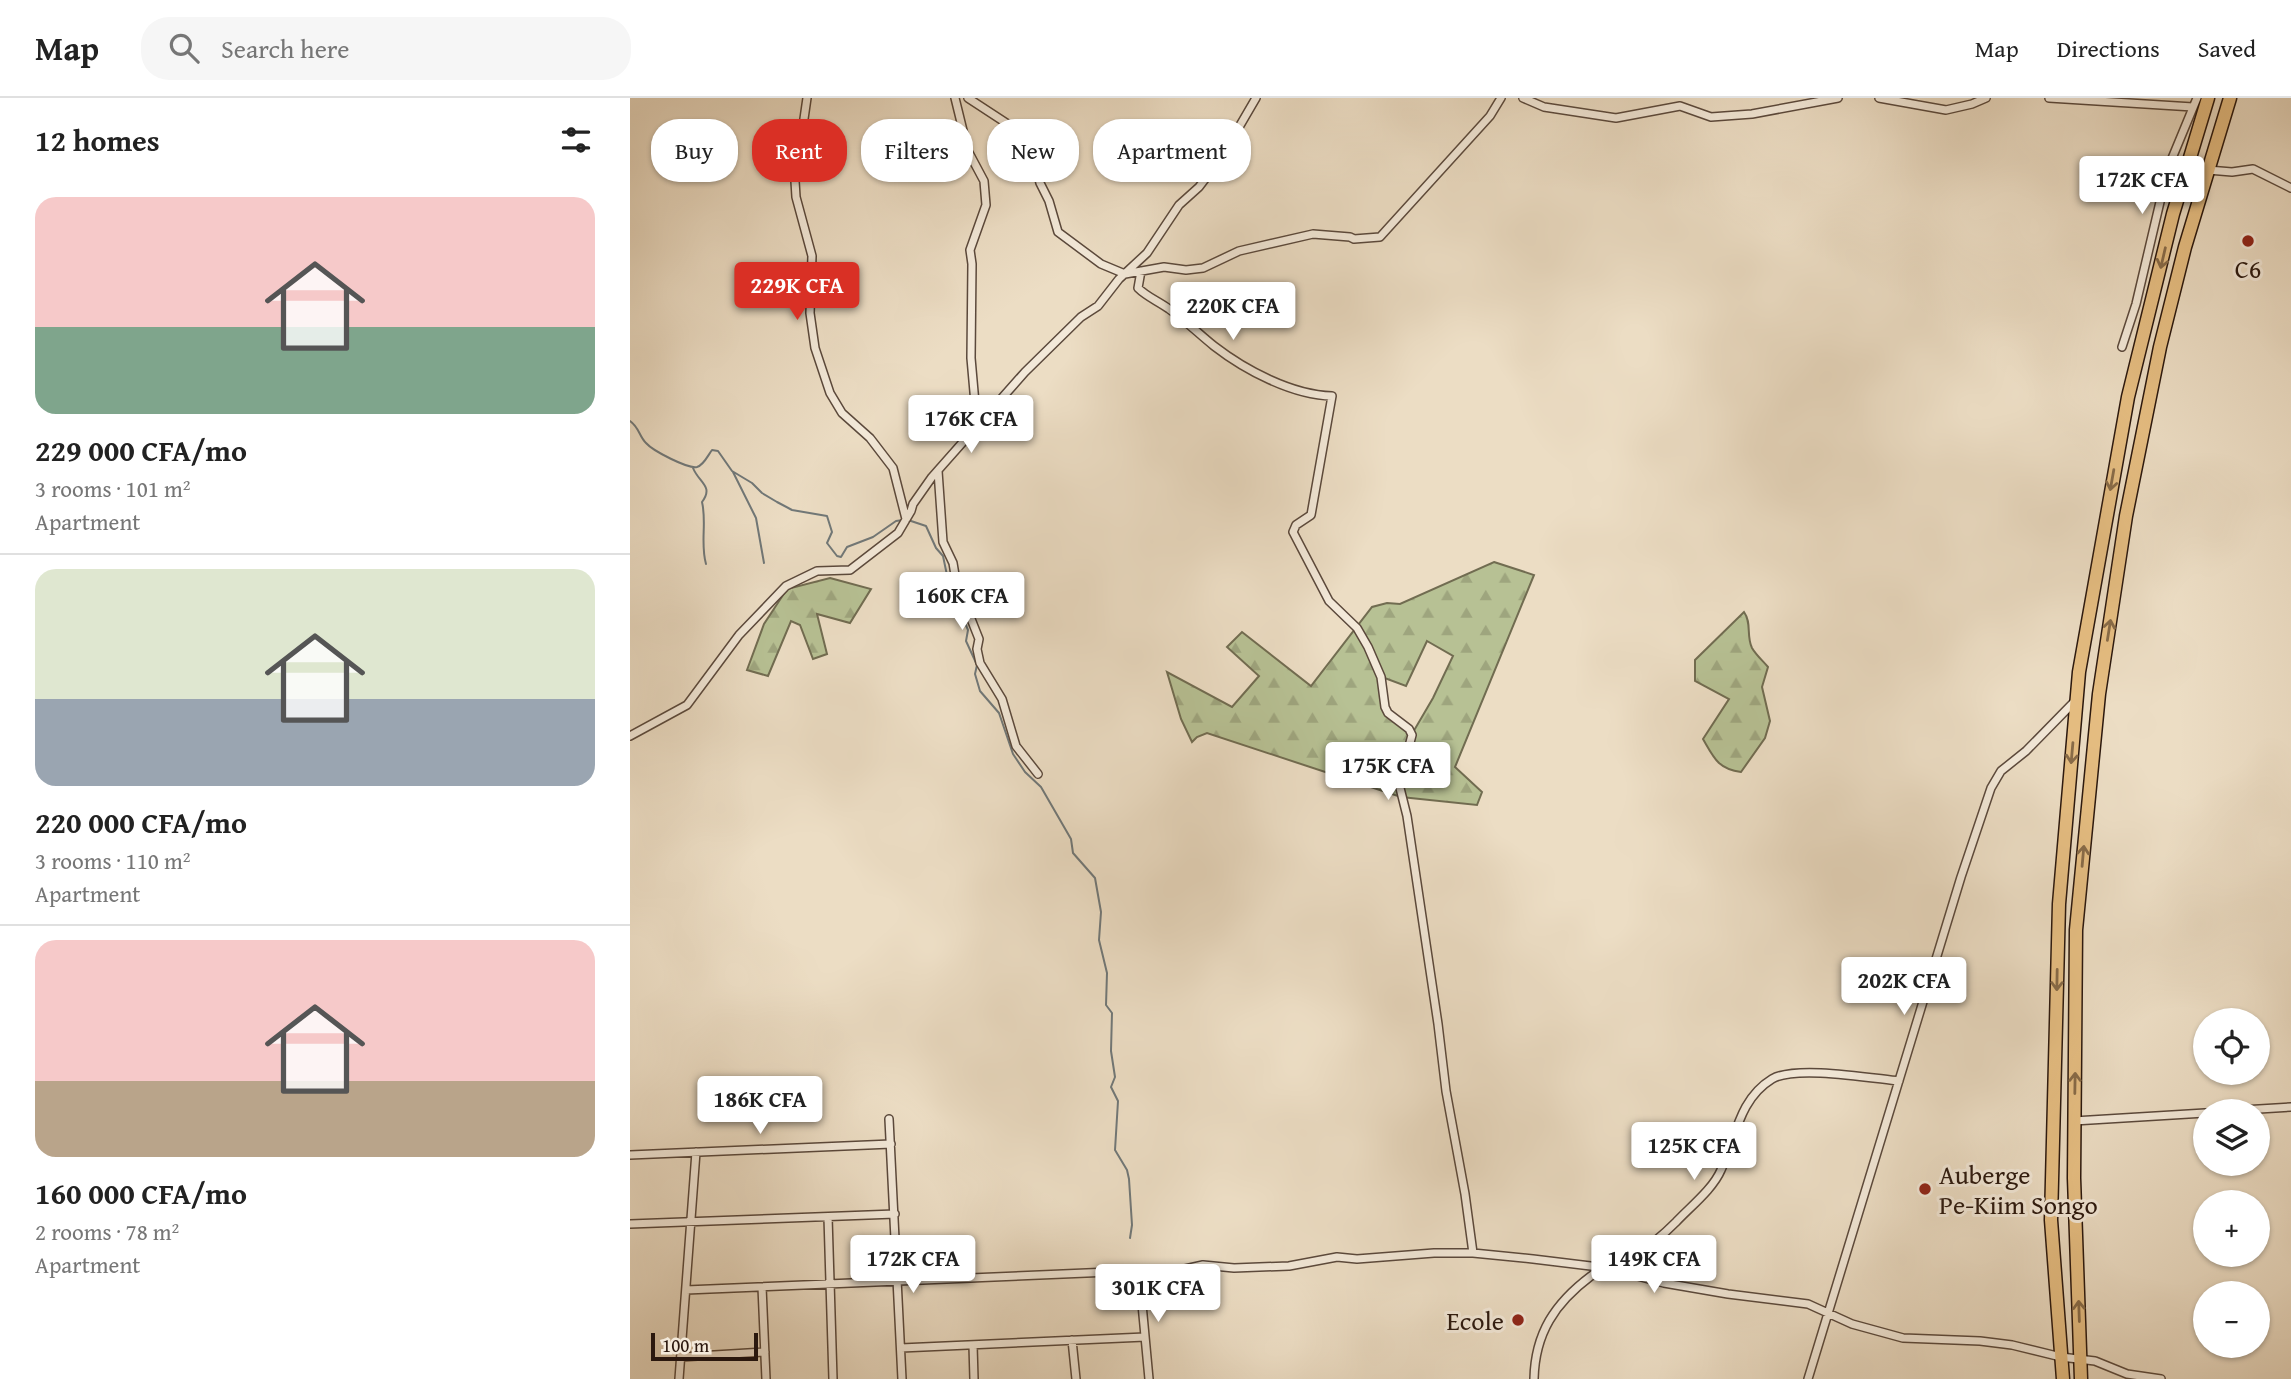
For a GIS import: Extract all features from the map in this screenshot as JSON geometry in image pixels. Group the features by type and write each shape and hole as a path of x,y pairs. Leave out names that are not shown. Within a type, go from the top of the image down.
{"highway":[{"path":"2063,1379 2051,1220 2059,904 2076,700 2083,646 2128,397 2173,214 2208,98"},
{"path":"2081,1379 2074,1178 2076,930 2099,694 2126,516 2161,347 2230,98"}],"street":[{"path":"807,98 796,189 812,256 810,313 815,348 830,393 842,413 870,438 893,468 906,519"},
{"path":"955,98 968,151 984,181 986,205 970,250 971,358 977,426"},
{"path":"968,98 1028,138 1040,183 1049,201 1054,227 1058,232 1101,264 1125,274 1164,267 1186,270 1203,268 1239,251 1313,234 1354,239 1380,237 1490,116 1501,98"},
{"path":"630,736 687,705 732,643 786,586 817,571 850,570 898,533 913,504 938,471 1025,372 1081,317 1098,306 1147,253 1179,205 1199,187 1222,158 1256,98"},
{"path":"1523,98 1544,107 1616,118 1680,106 1711,117 1752,114 1838,98"},
{"path":"1880,98 1946,110 1986,98"},
{"path":"2049,98 2193,107"},
{"path":"2122,347 2137,304 2168,168 2197,98"},
{"path":"2208,170 2232,172 2253,169 2291,188"},
{"path":"1141,271 1138,288 1168,308 1216,348 1283,385 1312,396 1332,396 1311,515 1296,525 1293,533 1329,601 1357,628 1381,677 1388,713 1409,729 1412,735 1399,783 1407,816 1446,1091 1473,1254"},
{"path":"938,471 943,542 979,639 977,649 980,663 1002,699 1016,746 1038,774"},
{"path":"1808,1379 1963,871 1991,788 2001,771 2026,751 2076,700"},
{"path":"1534,1379 1539,1342 1555,1310 1592,1275 1659,1240 1721,1172 1739,1117 1756,1093 1771,1079 1785,1073 1802,1072 1899,1081"},
{"path":"2270,1108 2291,1107"},
{"path":"2074,1121 2193,1114"},
{"path":"889,1119 902,1379"},
{"path":"630,1155 891,1144"},
{"path":"680,1379 696,1152"},
{"path":"630,1224 895,1214"},
{"path":"828,1217 833,1379"},
{"path":"686,1290 1176,1271 1203,1265 1234,1268 1289,1266 1337,1256 1357,1259 1434,1253 1473,1254 1607,1268 1664,1283 1808,1304 1852,1324 1903,1338 2012,1345 2061,1357 2095,1361 2127,1374 2161,1379"},
{"path":"1139,1272 1149,1379"},
{"path":"762,1287 765,1379"},
{"path":"901,1348 1145,1337"},
{"path":"1072,1340 1076,1379"},
{"path":"973,1345 974,1379"},
{"path":"681,1357 765,1352"}],"green space":[{"path":"1494,562 1534,575 1455,767 1482,792 1477,805 1401,797 1207,733 1192,742 1181,719 1167,672 1232,707 1259,676 1227,647 1242,632 1311,686 1372,607 1387,603 1400,604","holes":["1427,641 1453,656 1433,698 1412,734 1385,707 1382,677 1406,686"]},
{"path":"830,578 871,589 850,623 817,614 827,654 813,659 800,625 791,621 768,676 747,670 764,624 787,589"},
{"path":"1744,612 1752,648 1768,667 1762,687 1770,721 1765,738 1741,772 1722,765 1703,739 1729,699 1695,681 1695,660"}],"waterway":[{"path":"630,421 646,443 671,459 697,467 712,450 718,451 732,471 777,502 792,510 827,516 832,532 827,543 837,556 841,557 847,547 873,537 896,521 903,520"},
{"path":"693,468 706,488 702,502 706,564"},
{"path":"733,472 756,518 764,563"},
{"path":"908,520 926,526 936,548 943,556 953,604 968,630 966,641 977,665 975,674 980,691 999,713 1013,754 1025,772 1041,787 1071,839 1073,853 1095,878 1101,912 1099,940 1107,973 1106,1005 1112,1013 1111,1051 1115,1077 1111,1087 1118,1101 1115,1150 1127,1170 1129,1179 1132,1225 1130,1238"}],"place":[{"name":"C6","path":"2248,241"},
{"name":"Auberge Pe-Kiim Songo","path":"1925,1189"},
{"name":"Ecole","path":"1518,1320"}]}
